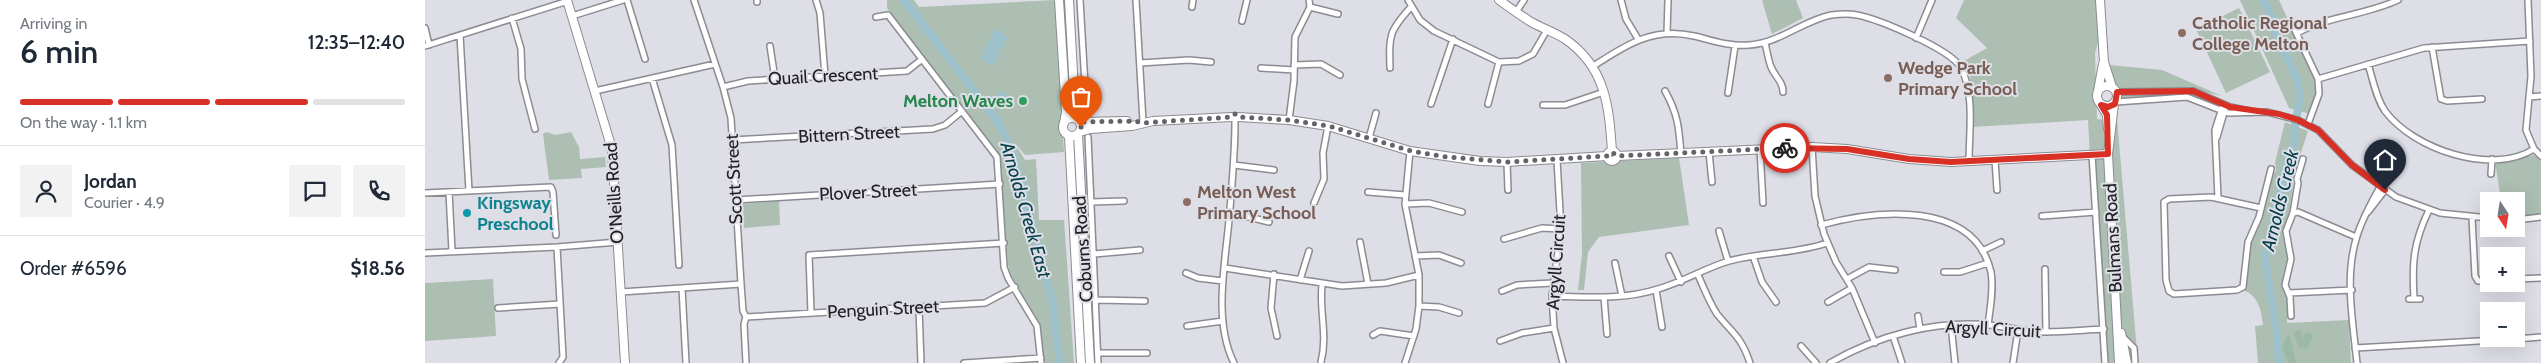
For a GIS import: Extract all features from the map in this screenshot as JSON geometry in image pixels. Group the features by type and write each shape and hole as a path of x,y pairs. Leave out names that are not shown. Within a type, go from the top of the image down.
{"street":[{"path":"572,16 625,0 645,59"},
{"name":"Scott Street","path":"695,0 731,118 743,311 746,317 744,324 746,363"},
{"path":"816,0 820,13 825,76"},
{"path":"1059,0 1066,112 1063,129 1069,136 1089,129 1132,126 1142,123 1235,119 1289,120 1329,126 1411,151 1447,157 1507,162 1612,155 1681,154 1812,147 1847,149 1923,160 1969,161 2108,154"},
{"path":"1069,0 1075,109 1079,122 1079,133"},
{"path":"1080,0 1086,102"},
{"path":"1136,0 1142,123"},
{"path":"1192,7 1193,0"},
{"path":"1242,21 1247,0"},
{"path":"1289,120 1295,37 1310,7 1309,0"},
{"path":"1408,0 1420,20 1434,31 1499,62 1519,61 1533,54 1547,30"},
{"path":"1499,0 1567,41 1592,67 1605,91 1609,110 1612,155"},
{"path":"1516,12 1524,0"},
{"path":"1621,0 1626,18 1638,39"},
{"path":"1667,33 1668,0"},
{"path":"1916,38 1932,0"},
{"path":"2100,0 2104,62 2097,99 2101,105 2108,107 2115,103 2180,97 2195,99 2223,111 2279,114 2296,119 2309,124 2329,139 2352,165 2382,189 2429,210 2480,218"},
{"path":"2297,33 2323,21 2398,0"},
{"path":"2528,0 2531,76 2527,130 2534,149 2541,156"},
{"path":"425,28 427,45 568,1"},
{"name":"O'Neills Road","path":"568,1 612,149 625,363"},
{"path":"1310,7 1338,14"},
{"path":"1389,68 1390,37 1394,26 1411,7"},
{"path":"1060,13 1070,12"},
{"path":"1592,67 1638,39 1667,33 1694,36 1735,46 1765,42 1781,37 1823,17 1846,14 1862,16 1916,38 1946,53 1960,66 1969,99 1969,161"},
{"path":"876,17 888,15 997,157 1004,266 1037,326 1041,361 964,363"},
{"path":"513,18 521,49 522,79 535,129"},
{"path":"2293,26 2318,79 2319,94 2309,124"},
{"path":"460,35 469,190"},
{"path":"1431,104 1453,39"},
{"path":"2318,79 2432,48 2530,41"},
{"path":"1765,42 1772,69 1781,82 1783,92"},
{"path":"770,46 775,79"},
{"path":"1729,93 1735,46"},
{"path":"2432,48 2441,99 2447,101 2483,99"},
{"name":"Quail Crescent","path":"723,87 748,81 907,71 921,60"},
{"path":"1139,63 1189,60 1211,62"},
{"path":"1488,104 1499,62"},
{"path":"2104,62 2114,90 2115,103"},
{"path":"595,92 715,64"},
{"path":"1261,68 1321,64 1340,75"},
{"path":"2368,64 2380,102 2393,121 2417,140 2459,156 2492,159 2526,155 2534,149"},
{"path":"652,78 672,145 679,265"},
{"path":"2098,91 2104,87 2114,90 2150,92 2179,90 2199,92 2225,105 2257,112"},
{"path":"2179,90 2180,97"},
{"path":"1543,105 1565,105 1605,91"},
{"path":"1665,91 1675,109 1681,154"},
{"path":"2150,92 2150,99"},
{"path":"2529,97 2541,96"},
{"name":"Bulmans Road","path":"2115,103 2108,154 2119,363"},
{"name":"Bulmans Road","path":"2101,105 2107,115 2109,138"},
{"path":"2218,198 2216,140 2225,105"},
{"name":"Bittern Street","path":"732,140 933,129 945,125 961,112"},
{"path":"1369,138 1376,113"},
{"path":"1064,123 1071,118 1079,122 1136,121 1142,123"},
{"path":"1234,363 1223,321 1223,281 1234,165 1235,119"},
{"path":"1314,203 1324,179 1323,153 1329,126"},
{"name":"Coburns Road","path":"1079,133 1090,363"},
{"name":"Coburns Road","path":"1069,136 1081,363"},
{"name":"Coburns Road","path":"1088,137 1099,363"},
{"path":"1812,147 1815,196 1821,225 1827,243 1852,288 1875,342"},
{"path":"1760,150 1763,203"},
{"path":"1405,363 1414,336 1419,306 1419,275 1405,204 1411,151"},
{"path":"1709,152 1712,182"},
{"path":"2093,155 2105,363"},
{"path":"2291,316 2289,293 2285,285 2291,259 2286,231 2293,212 2298,183 2297,177 2303,159"},
{"path":"2491,174 2492,159"},
{"name":"Argyll Circuit","path":"1557,160 1561,229 1552,296 1554,328 1563,363"},
{"path":"1995,160 1997,190"},
{"path":"1507,162 1508,190"},
{"path":"1234,165 1274,170"},
{"path":"2261,208 2206,196 2169,198 2164,202 2166,280 2169,292 2174,294 2243,288 2248,242 2261,208 2271,169"},
{"name":"Plover Street","path":"736,200 1000,184"},
{"path":"425,193 551,187 556,236"},
{"path":"2357,363 2352,261 2356,236 2366,214 2382,189"},
{"path":"449,192 452,251"},
{"path":"1368,192 1405,194"},
{"path":"1091,202 1124,201"},
{"path":"1405,204 1429,203 1463,212"},
{"path":"2414,299 2414,250 2418,233 2429,210"},
{"path":"2042,216 2096,212"},
{"path":"2293,212 2298,212 2356,236"},
{"path":"1821,225 1873,214 1933,218 1950,222 1961,228 1982,251 1988,263 1992,282 1988,325"},
{"path":"1229,216 1249,217 1269,222"},
{"path":"2525,219 2541,217"},
{"path":"2472,218 2475,276 2480,281"},
{"path":"1504,240 1535,230 1561,229"},
{"path":"1719,230 1728,262"},
{"path":"425,253 557,247 618,242"},
{"path":"1360,242 1368,284"},
{"path":"1982,251 2001,242"},
{"path":"809,255 1003,243"},
{"path":"1552,296 1622,296 1656,290 1681,282 1728,262 1753,256 1810,249 1827,243"},
{"path":"557,247 563,358 560,362"},
{"path":"804,250 809,255 811,313"},
{"path":"1094,254 1140,250"},
{"path":"1300,280 1309,251"},
{"path":"1415,256 1439,255 1461,263"},
{"path":"1669,256 1681,282"},
{"path":"1753,256 1762,282 1776,302"},
{"path":"1615,263 1622,296"},
{"path":"1944,272 1960,272 1988,263"},
{"path":"1847,279 1869,267 1895,270"},
{"path":"1225,268 1274,274 1322,285 1386,283 1419,275"},
{"path":"2045,269 2046,332"},
{"path":"1186,273 1198,278 1223,281"},
{"path":"1274,274 1271,308 1277,336"},
{"path":"1697,275 1718,315 1738,336 1750,363"},
{"path":"2525,279 2541,278"},
{"path":"1502,291 1517,285 1553,282"},
{"path":"621,292 741,284"},
{"path":"1321,362 1325,346 1320,302 1322,285"},
{"name":"Penguin Street","path":"746,317 985,304 1015,287"},
{"path":"682,288 685,363"},
{"path":"1828,302 1852,288"},
{"path":"1656,290 1662,327"},
{"path":"2289,293 2352,290"},
{"path":"1604,297 1607,334"},
{"path":"1097,300 1145,301"},
{"path":"498,308 560,304"},
{"path":"1419,306 1439,307 1459,314"},
{"name":"Bulmans Road","path":"2117,307 2127,363"},
{"path":"919,308 921,363"},
{"path":"1918,316 1920,329"},
{"path":"1187,326 1223,321"},
{"path":"1951,325 1955,363"},
{"name":"Argyll Circuit","path":"1830,363 1838,361 1875,342 1893,336 1920,329 1951,325 1988,325 2046,332 2104,329"},
{"path":"1500,341 1522,333 1554,328"},
{"path":"2013,363 2018,330"},
{"path":"1373,335 1380,331 1414,336"},
{"path":"1893,336 1902,363"},
{"path":"2122,336 2133,346 2135,363"},
{"path":"2525,338 2541,337"},
{"path":"2355,348 2480,341"},
{"path":"1801,346 1816,363"},
{"path":"1098,353 1147,353"}],"green space":[{"path":"887,0 914,0 919,7 1055,0 1064,152 1025,155 1014,142 1025,160 1036,159 1039,220 1064,220 1074,363 1043,363 1041,326 1011,275 1008,264 1000,157 887,8"},
{"path":"1762,0 1796,0 1803,18 1772,34"},
{"path":"1964,0 2096,0 2099,38 2095,53 2097,119 2105,120 2111,198 2112,146 2117,119 2138,363 2130,363 2129,339 2122,336 2119,363 2101,363 2088,120 1973,127 1970,75 1964,61 1987,48 1956,18"},
{"path":"2240,0 2279,0 2317,82 2318,96 2310,114 2289,108"},
{"path":"2239,8 2270,72 2226,93 2196,29"},
{"path":"2110,65 2162,70 2222,96 2192,89 2120,90 2109,83 2106,74"},
{"path":"2190,92 2218,104 2217,106 2181,95 2115,100 2116,93"},
{"path":"2285,122 2308,131 2294,174 2290,208 2284,233 2289,250 2282,280 2284,290 2288,296 2287,323 2349,320 2351,363 2258,363 2255,326 2263,325 2261,314 2253,296 2243,290 2246,287 2248,248 2259,222 2272,175 2276,171 2275,162"},
{"path":"546,132 556,135 571,132 579,147 580,159 605,157 606,167 581,169 582,178 549,180 543,134"},
{"path":"2534,155 2541,161 2541,214 2525,215 2525,192 2500,192 2495,161"},
{"path":"1679,158 1689,225 1599,237 1588,252 1584,290 1578,290 1582,254 1581,163"},
{"path":"779,201 780,225 744,228 743,204"},
{"path":"493,279 496,336 425,341 425,283"},
{"path":"2296,330 2301,331 2302,340 2304,333 2308,332 2313,335 2307,349 2299,347 2294,335"},
{"path":"2287,336 2290,336 2296,363 2288,363 2282,346"}],"water":[{"path":"995,29 1008,37 993,66 980,57"},
{"path":"1003,90 1010,101 1003,106 995,96"}],"waterway":[{"name":"Arnolds Creek East","path":"904,0 998,122 1012,150 1052,300 1060,363"},
{"path":"1781,0 1781,8"},
{"name":"Arnolds Creek","path":"2263,0 2272,17 2278,40 2297,78 2300,97 2295,126"},
{"path":"917,31 924,26"},
{"path":"934,52 939,46"},
{"path":"948,71 954,65"},
{"name":"Arnolds Creek East","path":"958,70 963,72"},
{"path":"974,106 981,100"},
{"name":"Arnolds Creek","path":"2279,363 2277,334 2265,258 2288,155 2294,144 2295,126"}],"way so far":[{"path":"1081,127 1080,122 1139,121 1141,123 1232,117 1235,114 1238,117 1259,117 1329,126 1411,151 1480,161 1507,162 1607,156 1610,152 1615,153 1617,156 1785,148"}],"place":[{"name":"Catholic Regional College Melton","path":"2182,33"},
{"name":"Wedge Park Primary School","path":"1888,78"},
{"name":"Melton Waves","path":"1023,101"},
{"name":"Melton West Primary School","path":"1187,202"},
{"name":"Kingsway Preschool","path":"467,213"}],"route":[{"path":"1785,148 1847,149 1909,159 1951,162 2108,154 2107,115 2101,105 2108,107 2115,104 2118,98 2117,92 2186,90 2201,93 2230,107 2279,114 2309,124 2329,139 2352,165 2385,190"}]}
